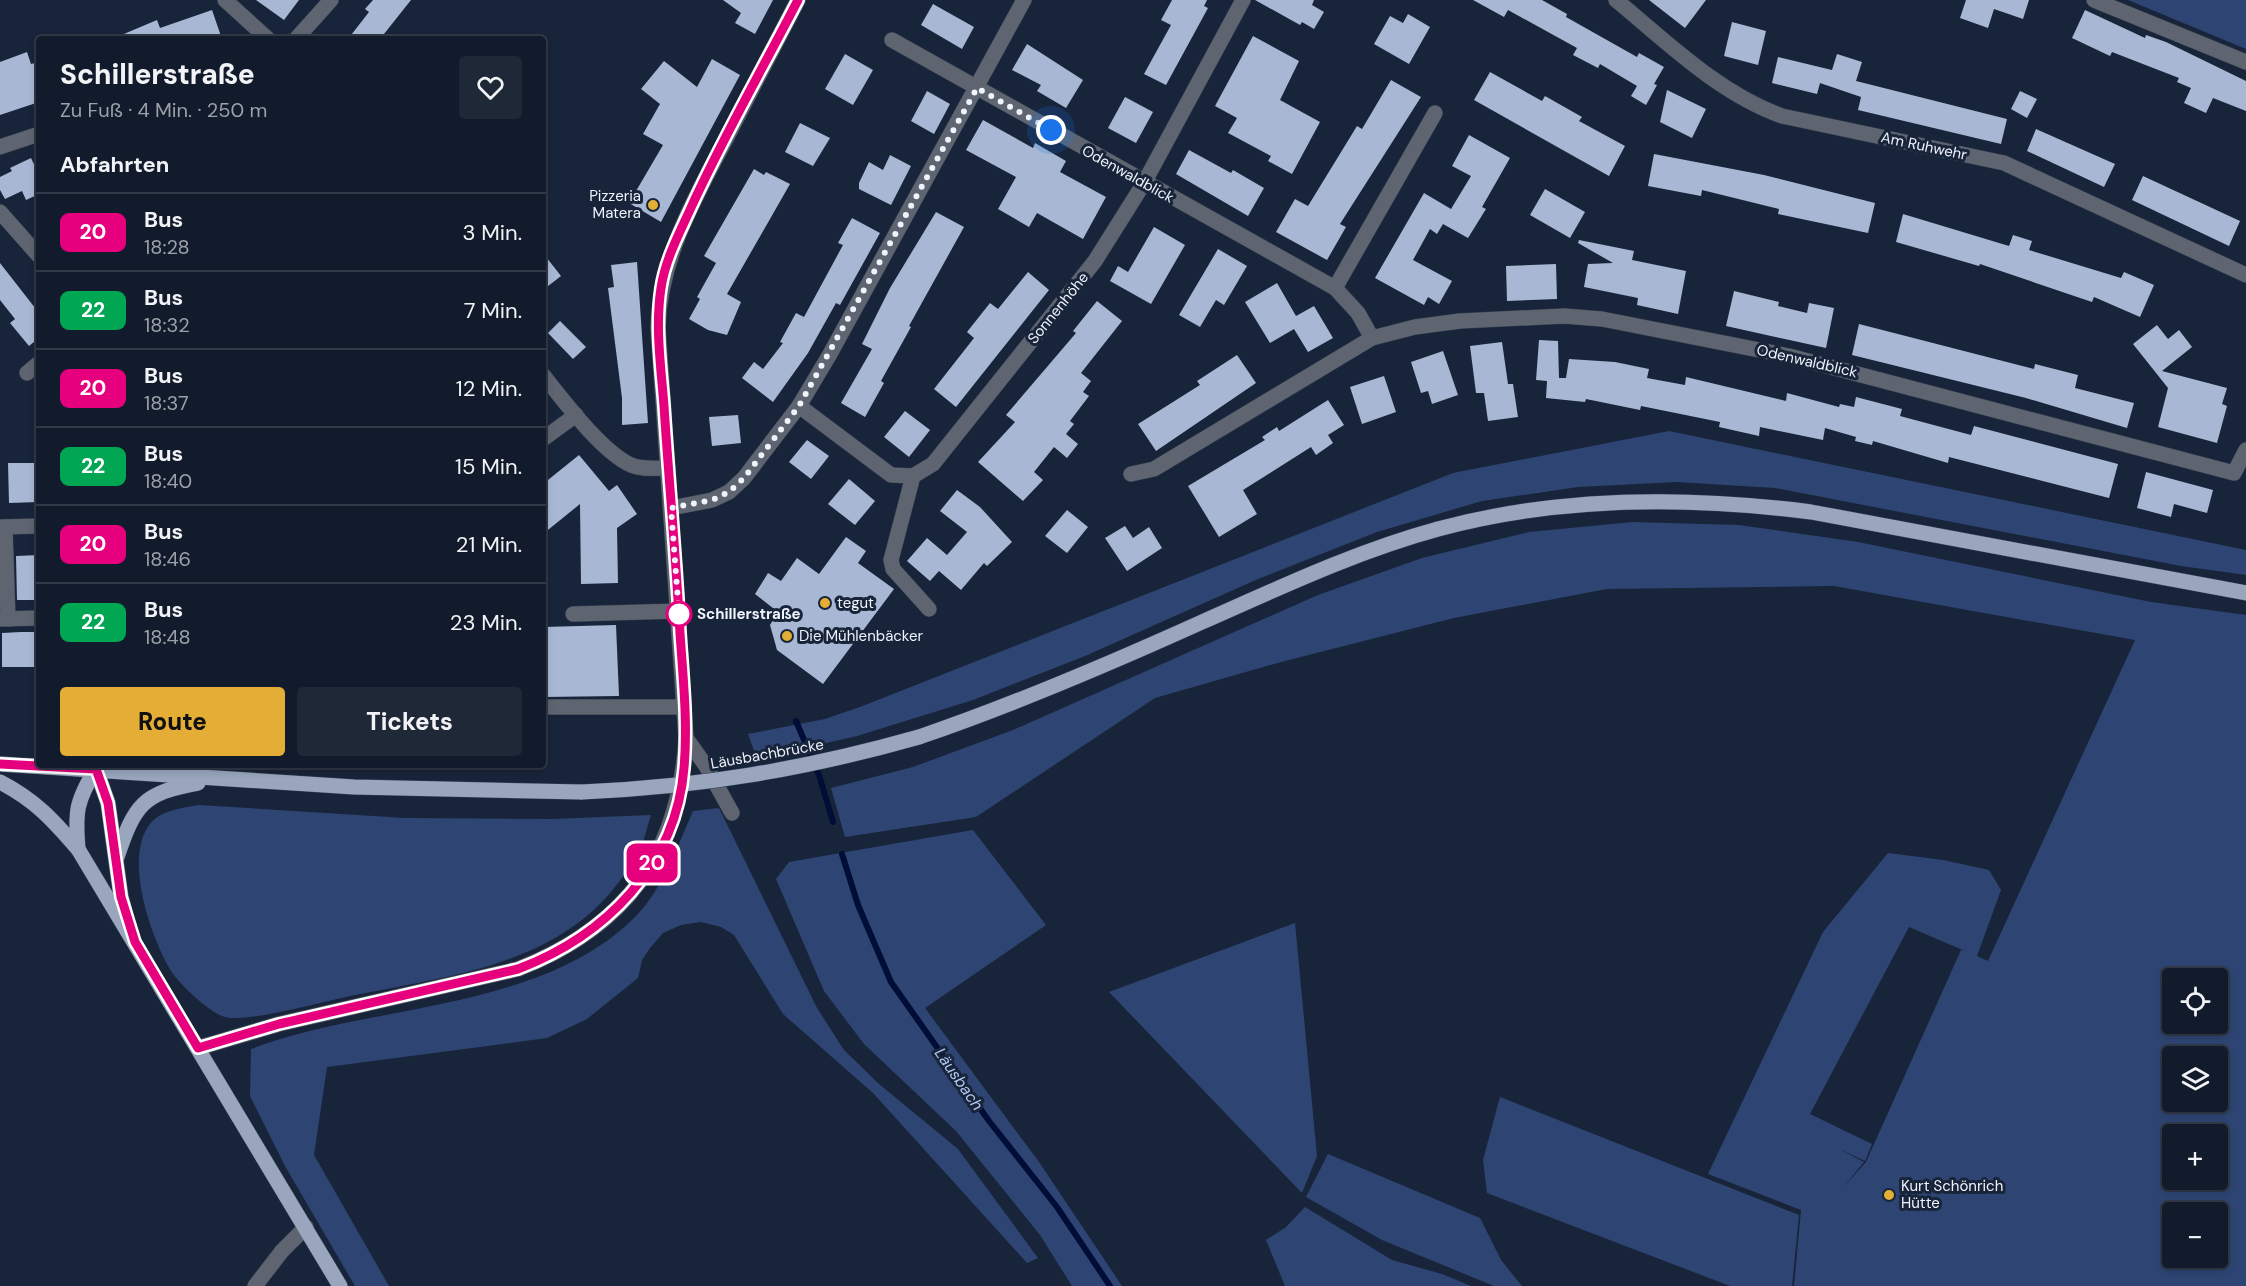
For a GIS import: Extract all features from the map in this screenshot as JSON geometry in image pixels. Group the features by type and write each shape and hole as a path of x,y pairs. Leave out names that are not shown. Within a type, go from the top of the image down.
{"main road":[{"name":"Läusbachbrücke","path":"240,780 456,791 582,792 651,789 719,782 786,771 919,737 1022,701 1268,592 1390,544 1438,529 1537,509 1638,501 1768,506 2246,593"},
{"path":"0,764 36,766"},
{"path":"77,768 240,780"},
{"path":"96,769 108,803 121,897 135,942"},
{"path":"78,849 76,823 79,796 96,769"},
{"path":"115,862 133,815 144,802 160,792 179,786 240,780"},
{"path":"0,782 26,795 51,817 78,849 340,1286"}],"street":[{"path":"225,0 265,36"},
{"path":"299,36 331,0"},
{"path":"198,1048 279,1024 518,969 549,957 579,940 606,919 630,895 650,867 666,837 677,805 684,772 686,738 658,327 662,283 670,255 700,187 798,0"},
{"path":"671,508 712,500 729,492 744,478 799,406 1024,0"},
{"name":"Sonnenhöhe","path":"913,476 933,464 1095,261 1144,183 1243,0"},
{"name":"Am Ruhwehr","path":"1616,0 1733,93 1756,107 1782,116 2004,163 2246,275"},
{"path":"2094,0 2246,62"},
{"name":"Odenwaldblick","path":"892,40 1335,288 1358,313 1372,338"},
{"path":"1335,288 1435,113"},
{"path":"0,147 36,135"},
{"path":"0,212 36,253"},
{"name":"Odenwaldblick","path":"1131,474 1154,469 1372,338 1415,327 1493,318 1564,316 1602,319 1834,367 2234,473 2246,450"},
{"path":"546,379 576,415 620,458 645,469 668,468"},
{"path":"799,406 891,475 913,476 891,560 892,568 929,609"},
{"path":"546,437 576,415"},
{"path":"36,526 2,527 4,619 36,618"},
{"path":"573,614 679,611"},
{"path":"546,707 684,707"},
{"path":"686,738 706,766 732,813"},
{"path":"255,1286 282,1251 306,1227"}],"shaded area":[{"path":"2128,0 2246,0 2246,49"},
{"path":"1669,431 2246,550 2246,575 2181,566 1775,488 1677,482 1578,487 1482,501 1377,532 1258,579 1085,656 973,700 857,736 757,759 748,734 825,719 860,707 1453,473"},
{"path":"1633,522 1739,525 1858,542 2151,602 2246,615 2246,1286 1794,1286 1801,1210 1708,1174 1823,932 1888,853 1943,860 1989,870 2001,890 1977,956 1988,961 2135,640 1834,586 1607,589 1454,618 1281,662 1155,698 976,817 845,837 831,788 913,767 1013,730 1318,595 1422,558 1529,532","holes":["1909,927 1965,951 1961,950 1866,1162 1842,1189 1864,1162 1837,1148 1865,1161 1872,1144 1810,1114"]},
{"path":"199,805 405,818 552,819 651,815 637,858 592,912 561,934 528,952 454,975 282,1012 235,1018 225,1017 211,1010 175,977 155,939 143,898 139,857 142,839 150,824 166,813"},
{"path":"719,808 817,1008 844,1050 879,1084 958,1149 1038,1258 1027,1263 873,1093 783,1014 734,935 721,927 701,922 681,925 663,933 642,960 638,978 587,1019 547,1038 327,1067 314,1155 389,1286 355,1286 285,1166 250,1096 251,1049 298,1034 505,988 554,970 598,947 637,915 662,879 693,811"},
{"path":"973,830 1046,925 925,1008 1039,1162 1122,1286 1072,1286 1040,1235 956,1131 864,1044 824,991 776,879 789,862"},
{"path":"1295,923 1317,1156 1302,1193 1109,992"},
{"path":"1500,1097 1799,1215 1792,1286 1730,1286 1487,1193 1483,1160"},
{"path":"1328,1154 1480,1218 1501,1260 1522,1286 1494,1286 1382,1240 1306,1197"},
{"path":"1305,1207 1392,1260 1442,1274 1471,1286 1285,1286 1266,1240 1286,1227"}],"building":[{"path":"256,0 299,0 284,20"},
{"path":"373,0 411,0 382,36 350,36 369,12 365,9"},
{"path":"723,0 773,0 755,34 735,23 741,13"},
{"path":"1172,0 1207,0 1204,6 1208,8 1166,85 1144,74 1171,25 1161,20"},
{"path":"1255,0 1314,0 1312,5 1324,12 1314,29 1302,22 1300,25"},
{"path":"1473,0 1542,0 1567,14 1566,17 1637,57 1639,53 1664,67 1654,84 1657,85 1646,105 1631,96 1637,86 1600,64 1598,68 1573,55 1577,48 1508,10 1504,17"},
{"path":"1649,0 1706,0 1685,28"},
{"path":"1966,0 2029,0 2023,19 1994,9 1988,28 1960,18"},
{"path":"933,4 974,27 962,49 921,25"},
{"path":"212,10 221,36 119,36 157,20 160,28"},
{"path":"2085,10 2145,38 2146,35 2166,42 2246,81 2246,111 2213,98 2206,113 2184,103 2191,88 2177,82 2179,78 2112,52 2110,56 2072,38"},
{"path":"1408,14 1430,27 1409,64 1374,44 1390,16 1403,23"},
{"path":"1732,22 1766,31 1758,65 1724,56"},
{"path":"1253,36 1299,61 1280,100 1320,122 1292,174 1268,161 1271,156 1228,133 1237,118 1215,106"},
{"path":"1027,44 1083,80 1066,108 1037,91 1041,85 1012,70"},
{"path":"27,52 31,64 36,63 36,103 0,115 0,62"},
{"path":"845,54 873,70 853,105 825,89"},
{"path":"1837,54 1862,62 1856,81 2007,119 2001,144 1858,110 1861,97 1820,83 1817,94 1772,83 1778,57 1832,70"},
{"path":"712,59 740,75 661,222 629,203 663,145 643,134 660,104 641,89 664,61 697,87"},
{"path":"1490,72 1542,101 1545,96 1582,117 1579,121 1625,146 1609,176 1474,100"},
{"path":"1391,80 1421,97 1340,224 1346,227 1327,260 1276,232 1295,199 1308,206 1357,126 1362,129"},
{"path":"1667,90 1706,109 1692,138 1660,122"},
{"path":"927,91 950,104 934,134 911,121"},
{"path":"2020,91 2037,99 2027,118 2011,109"},
{"path":"1125,97 1153,112 1136,143 1108,128"},
{"path":"983,120 1033,148 1035,143 1066,161 1060,172 1106,197 1083,239 1037,213 1029,227 998,209 1016,177 966,150"},
{"path":"800,123 830,138 813,166 785,152"},
{"path":"2036,129 2115,164 2104,187 2027,151"},
{"path":"1469,135 1510,158 1482,207 1486,209 1468,238 1443,224 1437,234 1430,229 1413,260 1452,281 1439,304 1428,297 1424,305 1375,278 1424,193 1451,209 1471,176 1452,166"},
{"path":"1189,150 1231,173 1233,170 1264,188 1248,216 1176,174"},
{"path":"1654,154 1764,175 1875,203 1868,233 1778,214 1779,209 1702,190 1701,196 1648,186"},
{"path":"890,155 911,166 891,205 859,189 859,183 869,162 883,170"},
{"path":"31,158 36,169 36,195 26,200 22,191 5,199 0,190 0,177 12,171 10,168"},
{"path":"754,169 764,175 766,172 790,184 727,294 741,302 727,335 708,330 689,319 700,299 697,297 716,263 704,256"},
{"path":"2143,176 2240,221 2229,246 2132,200"},
{"path":"1545,189 1585,212 1570,238 1530,215"},
{"path":"936,212 964,227 909,326 911,327 881,381 884,383 865,417 841,403 872,349 862,344 890,288"},
{"path":"1903,214 2009,246 2013,235 2032,241 2029,250 2121,278 2124,272 2154,285 2140,317 2094,297 2092,302 1980,264 1979,266 1896,242"},
{"path":"852,218 880,233 840,305 836,303 808,353 773,402 742,378 754,362 763,369 783,343 780,342 796,313 804,317 843,245 838,243"},
{"path":"1154,227 1185,245 1151,304 1110,281 1118,266 1128,272"},
{"path":"1579,240 1634,251 1632,260 1686,271 1678,314 1637,305 1638,298 1584,287 1588,264 1613,263 1578,243"},
{"path":"1218,249 1247,266 1224,305 1216,300 1200,327 1179,315"},
{"path":"546,257 561,276 546,288"},
{"path":"637,262 648,423 622,425 622,398 608,288 614,287 611,265"},
{"path":"0,263 36,309 36,340 29,346 10,323 15,319 0,300"},
{"path":"1556,264 1557,299 1507,301 1506,266"},
{"path":"1028,272 1049,290 956,407 934,389 974,338 967,332 990,303 998,309"},
{"path":"1277,283 1296,316 1314,306 1333,338 1308,352 1294,329 1270,343 1245,302"},
{"path":"1734,291 1779,302 1778,306 1807,313 1809,303 1834,308 1826,348 1726,326"},
{"path":"1097,301 1122,321 1081,373 1091,381 1083,392 1089,396 1070,421 1074,424 1066,434 1078,444 1067,458 1054,447 1034,472 1043,480 1023,501 978,462 1015,422 1006,415 1076,333 1073,331"},
{"path":"560,321 586,347 573,359 548,333"},
{"path":"1859,324 2034,369 2035,364 2078,375 2075,388 2134,403 2127,428 2026,398 1852,355"},
{"path":"2157,325 2168,339 2179,330 2192,347 2162,371 2227,388 2222,404 2227,406 2217,443 2158,427 2168,388 2133,344"},
{"path":"1539,340 1558,341 1559,378 1566,378 1569,359 1615,362 1649,369 1647,378 1685,385 1686,377 1786,401 1787,393 1839,407 1840,404 1854,407 1856,397 1902,409 1900,416 1971,435 1974,426 2118,464 2109,498 1949,457 1948,463 1873,441 1872,445 1855,441 1856,437 1825,428 1823,440 1760,427 1759,436 1719,427 1720,422 1641,406 1640,410 1586,399 1585,402 1546,398 1547,381 1536,380"},
{"path":"1502,342 1508,384 1513,384 1518,417 1488,421 1484,393 1476,393 1470,346"},
{"path":"1443,351 1458,395 1432,404 1428,391 1421,393 1411,362"},
{"path":"1237,355 1256,383 1156,451 1138,424 1200,385 1197,381"},
{"path":"1384,376 1396,412 1362,424 1350,387"},
{"path":"1328,400 1344,425 1328,435 1333,443 1316,455 1311,447 1243,490 1257,514 1219,537 1188,486 1265,440 1262,437 1277,427 1279,431"},
{"path":"905,411 930,430 909,457 884,437"},
{"path":"738,415 741,443 712,446 709,417"},
{"path":"807,440 829,456 811,479 789,462"},
{"path":"579,455 609,491 617,485 637,514 617,528 618,583 581,584 580,504 546,532 546,482"},
{"path":"8,463 36,463 36,502 9,503"},
{"path":"2146,472 2213,490 2207,513 2174,504 2171,517 2137,508"},
{"path":"849,479 875,501 855,525 828,504"},
{"path":"957,490 980,507 1012,542 987,566 984,563 961,590 939,571 930,581 907,561 927,538 947,555 967,532 940,511"},
{"path":"1067,510 1088,527 1067,553 1045,536"},
{"path":"1125,526 1133,538 1149,527 1162,548 1127,571 1105,538"},
{"name":"tegut","path":"846,537 866,551 858,563 894,589 823,684 777,650 770,625 778,612 755,594 768,573 781,581 797,558 819,574"},
{"path":"36,555 36,600 17,600 16,556"},
{"path":"616,625 619,696 546,697 546,627"},
{"path":"36,632 36,667 2,667 2,633"}],"waterway":[{"path":"796,721 819,775 833,822"},
{"name":"Läusbach","path":"842,854 858,905 891,982 989,1121 1057,1207 1110,1286"}],"bus line":[{"name":"20","path":"77,768 96,769 108,803 115,862 126,918 135,942 198,1048 279,1024 518,969 549,957 579,940 606,919 630,895 650,867 666,837 677,805 684,772 686,738 678,590 658,327 658,307 662,283 670,255 700,187 798,0"},
{"name":"20","path":"0,764 36,766"}],"place":[{"name":"Pizzeria Matera","path":"653,205"},
{"name":"tegut","path":"825,603"},
{"name":"Schillerstraße","path":"679,614"},
{"name":"Die Mühlenbäcker","path":"787,636"},
{"name":"Kurt Schönrich Hütte","path":"1889,1195"}],"route":[{"path":"679,614 671,508 712,500 729,492 744,478 799,406 977,88 1051,130"}]}
